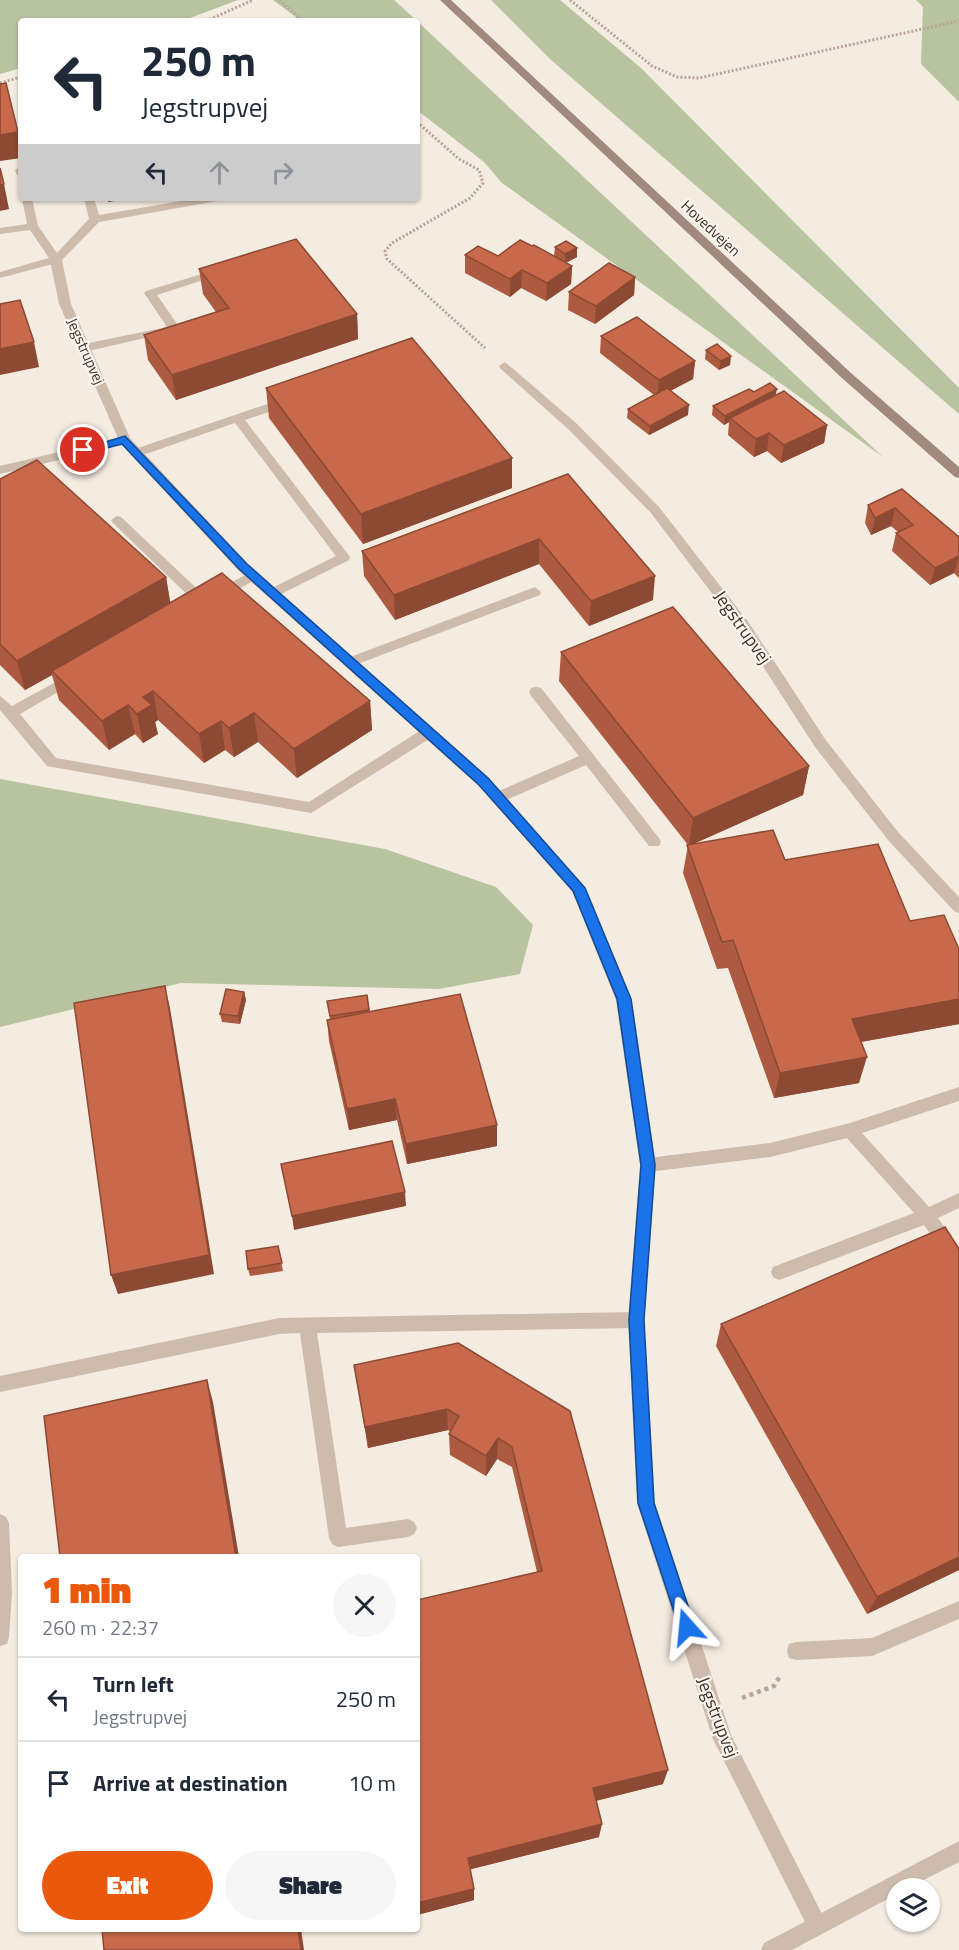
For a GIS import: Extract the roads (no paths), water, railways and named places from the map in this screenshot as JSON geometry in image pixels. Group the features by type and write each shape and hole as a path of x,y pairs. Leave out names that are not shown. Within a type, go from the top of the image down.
{"main road":[{"name":"Hovedvejen","path":"446,0 838,368 959,474"}],"street":[{"path":"28,201 33,226 56,260"},
{"path":"90,201 95,219"},
{"path":"0,275 56,260 95,219 200,201"},
{"path":"0,231 33,226"},
{"name":"Jegstrupvej","path":"56,260 65,304 125,440 253,575 484,782 578,888 583,898 624,999 648,1165 636,1320 646,1503 723,1739 817,1925"},
{"path":"183,340 150,293 225,270"},
{"path":"84,348 175,328"},
{"name":"Jegstrupvej","path":"505,366 572,426 655,510 744,626 820,744 893,836 959,907"},
{"path":"136,453 302,396"},
{"path":"237,418 344,557 273,593"},
{"path":"0,470 125,440"},
{"path":"117,520 199,606 253,575"},
{"path":"350,662 535,592"},
{"path":"11,713 82,672"},
{"path":"536,692 654,842"},
{"path":"0,701 52,762 311,808 429,732"},
{"path":"497,798 588,758"},
{"path":"648,1165 770,1150 850,1130 959,1094"},
{"path":"850,1130 927,1216 959,1261"},
{"path":"779,1272 927,1216 959,1200"},
{"path":"0,1384 279,1326 636,1320"},
{"path":"307,1326 338,1538 408,1528"},
{"path":"0,1523 3,1593 0,1637"},
{"path":"796,1651 872,1647 959,1610"},
{"path":"771,1950 959,1851"}]}
